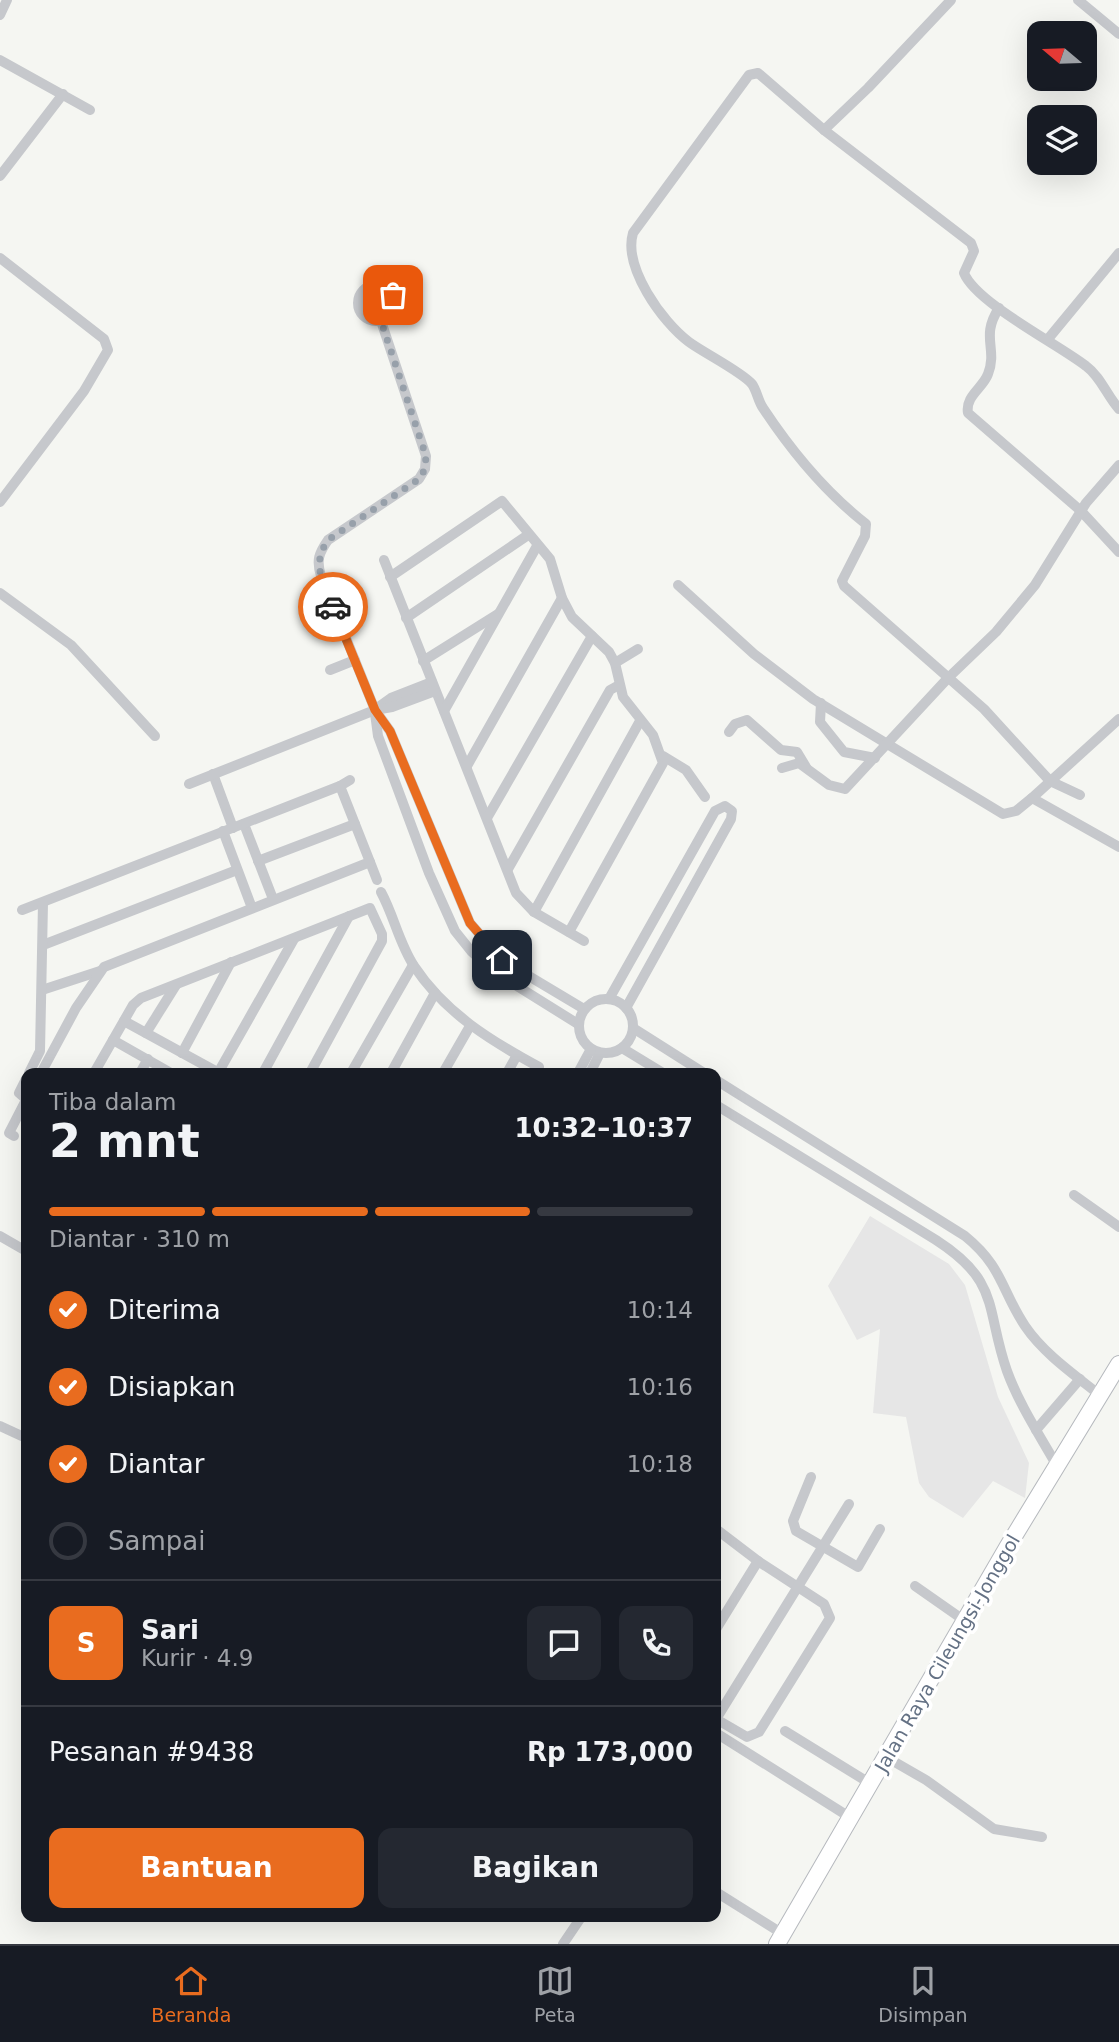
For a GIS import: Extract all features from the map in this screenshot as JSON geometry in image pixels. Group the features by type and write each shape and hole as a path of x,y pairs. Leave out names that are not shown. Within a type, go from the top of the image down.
{"main road":[{"name":"Jalan Raya Cileungsi-Jonggol","path":"780,1939 965,1621 1119,1364"}],"street":[{"path":"0,15 7,0"},
{"path":"824,130 869,88 951,0"},
{"path":"1078,0 1119,34"},
{"path":"0,60 90,110"},
{"path":"1080,795 1050,781 984,709 844,586 842,581 865,537 866,524 834,499 807,469 763,408 753,385 686,340 652,299 632,257 631,240 639,220 751,73 758,73 824,130 971,243 974,251 965,267 967,279 999,308 1088,367 1119,409"},
{"path":"0,176 63,94"},
{"path":"1048,339 1119,253"},
{"path":"0,258 104,339 108,350 84,391 0,502"},
{"path":"999,308 988,330 989,372 967,403 968,413 1081,511 1119,552"},
{"path":"381,321 426,456 425,469 419,479 328,540 317,563 375,710 390,731 470,923 502,960 584,1009"},
{"path":"782,768 793,763 806,767 830,785 845,789 948,678 996,632 1035,585 1081,511 1119,465"},
{"path":"390,577 502,501 550,559 562,598 572,617 615,663 619,685 630,710 653,735 663,756 663,763 569,932"},
{"path":"406,618 528,535"},
{"path":"444,710 537,546"},
{"path":"384,561 516,893 534,912 584,941"},
{"path":"678,585 754,654 821,703 1003,814 1016,811 1119,719"},
{"path":"0,593 71,645 155,736"},
{"path":"467,766 562,598"},
{"path":"423,661 499,613"},
{"path":"487,818 592,636"},
{"path":"615,663 639,649"},
{"path":"330,670 355,660"},
{"path":"508,869 610,690 619,685"},
{"path":"189,784 375,710 391,698 433,687"},
{"path":"821,703 820,722 844,751 875,758"},
{"path":"375,710 378,736 429,873 455,930 471,951 493,971 578,1024"},
{"path":"729,732 735,724 747,720 781,750 797,752 806,767"},
{"path":"534,912 640,721"},
{"path":"663,756 686,770 705,797"},
{"path":"213,775 233,828 237,870 252,908"},
{"path":"22,910 345,783 355,824 377,880"},
{"path":"1032,797 1119,847"},
{"path":"609,999 715,811 726,806 732,811 731,820 626,1008"},
{"path":"258,862 355,824"},
{"path":"233,828 258,862 273,900"},
{"path":"42,990 100,971 110,964 370,862"},
{"path":"43,945 237,870"},
{"path":"382,892 413,965 435,993 470,1026 539,1067"},
{"path":"42,1068 45,1053 42,990 43,903"},
{"path":"97,1068 124,1021 141,998 370,908 382,934 382,942 313,1068"},
{"path":"266,1068 349,916"},
{"path":"222,1068 294,939"},
{"path":"182,1053 231,962"},
{"path":"354,1068 413,965"},
{"path":"33,1068 100,971"},
{"path":"146,1033 176,984"},
{"path":"394,1068 435,993"},
{"path":"596,1051 580,1037 578,1024 584,1009 596,1000 609,999 626,1008 633,1028 630,1039 622,1048"},
{"path":"124,1021 210,1068"},
{"path":"446,1068 470,1026"},
{"path":"633,1028 696,1068"},
{"path":"113,1040 163,1068"},
{"path":"582,1068 596,1051 622,1048 655,1068"},
{"path":"591,1068 596,1051"},
{"path":"510,1068 517,1055"},
{"path":"143,1068 148,1059"},
{"path":"721,1083 982,1249 999,1272 1025,1326 1046,1350 1101,1396"},
{"path":"721,1108 959,1254 978,1274 993,1308 1007,1372 1057,1466"},
{"path":"14,1136 9,1133 21,1110"},
{"path":"794,1154 807,1137"},
{"path":"859,1194 869,1176"},
{"path":"1074,1195 1119,1227"},
{"path":"0,1236 21,1248"},
{"path":"1036,1430 1080,1378"},
{"path":"0,1426 21,1436"},
{"path":"811,1477 792,1524 796,1531 858,1567 880,1529"},
{"path":"721,1711 849,1504"},
{"path":"721,1534 796,1588 824,1604 830,1618 760,1732 747,1737 721,1722"},
{"path":"721,1621 758,1561"},
{"path":"915,1586 965,1621"},
{"path":"785,1731 871,1784"},
{"path":"721,1736 851,1818"},
{"path":"886,1756 926,1780 994,1829 1042,1837"},
{"path":"721,1896 780,1939"},
{"path":"563,1944 578,1922"}],"shaded area":[{"path":"870,1216 949,1264 965,1285 998,1397 1029,1463 1025,1498 993,1481 963,1518 929,1497 919,1483 906,1417 873,1413 880,1329 857,1340 828,1286"}],"way so far":[{"path":"333,607 317,563 328,540 419,479 425,469 426,456 381,321 390,315 394,305 393,295"}],"route":[{"path":"333,607 375,710 390,731 460,904 484,943 502,960"}]}
